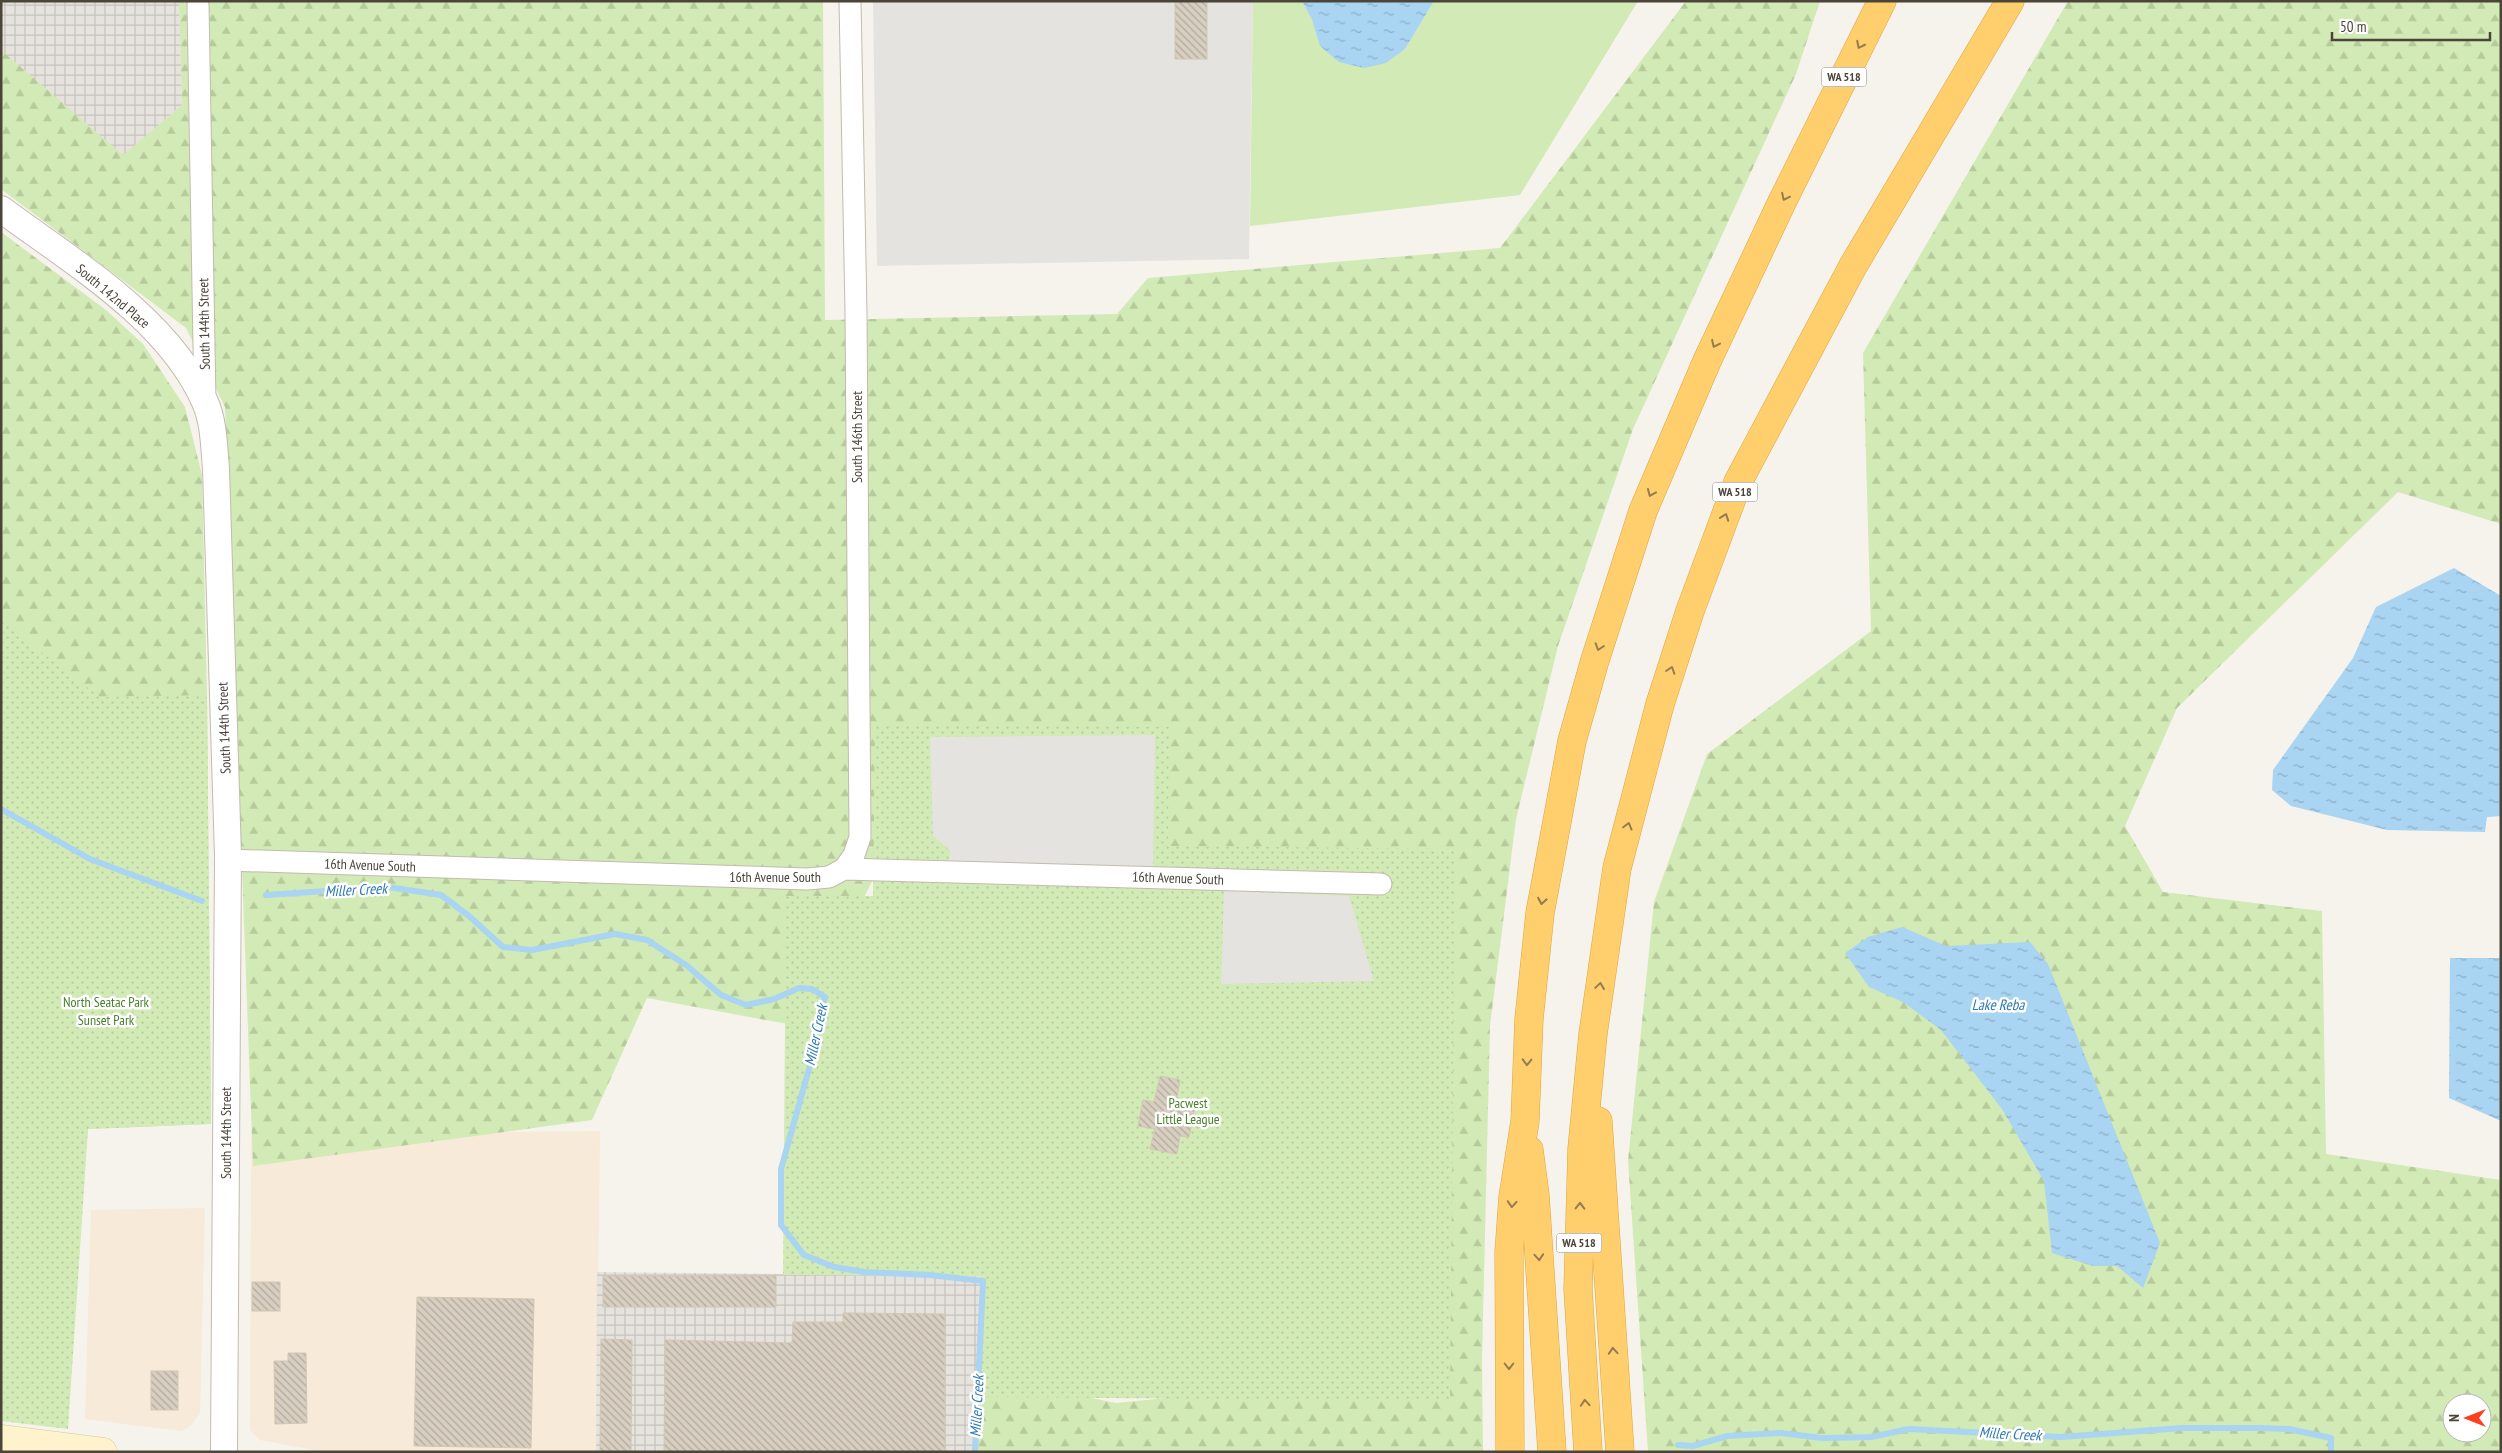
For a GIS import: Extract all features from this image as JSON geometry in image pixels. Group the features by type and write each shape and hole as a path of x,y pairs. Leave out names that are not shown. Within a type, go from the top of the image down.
{"highway":[{"name":"WA 518","path":"1552,1452 1534,1196 1525,1121 1529,1019 1540,912 1572,741 1595,660 1643,511 1707,361 1782,202 1882,1"},
{"name":"WA 518","path":"1588,1452 1578,1289 1582,1149 1593,1034 1617,868 1660,704 1690,611 1738,482 1853,266 2010,1"},
{"path":"1593,1034 1620,1452"},
{"path":"1510,1452 1509,1252 1512,1197 1525,1121"}],"main road":[{"path":"1,1439 103,1452"}],"street":[{"name":"South 146th Street","path":"844,869 854,856 860,837 856,322 850,1"},
{"name":"South 144th Street","path":"198,5 205,402 213,431 216,469 228,860 224,1452"},
{"name":"South 142nd Place","path":"1,209 124,301 158,334 185,366 205,402"},
{"name":"16th Avenue South","path":"228,860 807,879 829,877 844,869 1380,884"}],"shaded area":[{"path":"1,1 179,1 182,105 123,156 1,50"},
{"path":"873,1 1253,1 1249,259 877,266"},
{"path":"1155,735 1153,868 949,863 950,850 933,836 930,737"},
{"path":"1224,891 1349,896 1374,981 1221,984"},
{"path":"600,1131 596,1452 325,1452 260,1440 250,1430 251,1135"},
{"path":"205,1208 200,1413 191,1426 181,1431 85,1419 91,1210"},
{"path":"597,1272 980,1276 977,1452 596,1452"}],"green space":[{"path":"179,1 823,1 825,320 1117,314 1148,278 1500,248 1686,1 1820,1 1796,74 1633,429 1558,646 1516,819 1490,1026 1482,1359 1483,1452 978,1452 980,1310 1010,1360 1056,1391 1116,1403 1291,1386 883,860 798,1026 647,998 592,1120 253,1166 225,407 186,328 1,189 1,50 123,155 182,105"},
{"path":"1253,1 1302,1 1312,20 1321,46 1405,49 1434,1 1638,1 1520,195 1250,226"},
{"path":"2068,1 2501,1 2501,524 2398,492 2177,708 2125,826 2163,892 2322,911 2326,1154 2501,1180 2501,1452 1648,1452 1628,1161 1654,902 1707,754 1871,631 1863,353"},
{"name":"North Seatac Park","path":"1,232 106,310 143,344 185,407 202,475 207,695 211,1124 88,1129 58,1404 1,1388"},
{"name":"North Seatac Park","path":"1,621 100,697 207,695 211,1124 88,1129 68,1429 1,1421"},
{"name":"Pacwest Little League","path":"875,725 1169,727 1168,846 1455,849 1450,1401 980,1397 980,1276 783,1275 786,896 873,896"}],"water":[{"path":"1302,1 1434,1 1405,49 1386,63 1364,68 1339,62 1320,46 1312,20"},
{"path":"2454,568 2501,596 2501,816 2487,817 2485,832 2387,830 2291,806 2272,790 2273,770 2353,658 2376,607"},
{"name":"Lake Reba","path":"1902,927 1946,946 2030,942 2048,964 2160,1243 2143,1288 2117,1266 2093,1266 2052,1253 2044,1181 2002,1109 1941,1030 1903,1002 1869,987 1845,953 1868,937"},
{"path":"2450,958 2501,958 2501,1121 2449,1098"}],"building":[{"path":"1175,1 1207,1 1207,59 1175,59"},
{"path":"1160,1076 1180,1080 1176,1103 1195,1107 1189,1137 1180,1136 1177,1154 1150,1149 1155,1129 1138,1126 1143,1100 1154,1102"},
{"path":"603,1276 776,1276 776,1307 603,1307"},
{"path":"252,1282 280,1282 280,1311 252,1311"},
{"path":"417,1297 534,1299 531,1448 414,1446"},
{"path":"843,1313 945,1314 945,1452 664,1452 665,1340 792,1343 793,1322 843,1322"},
{"path":"601,1339 632,1340 631,1452 600,1452"},
{"path":"288,1353 306,1353 307,1423 275,1424 274,1361 288,1361"},
{"path":"151,1371 178,1371 178,1410 151,1410"}],"waterway":[{"name":"Miller Creek","path":"1,809 90,859 202,901"},
{"name":"Miller Creek","path":"266,895 388,887 441,895 469,916 503,947 532,950 615,934 647,940 686,965 721,995 746,1005 774,999 799,988 812,989 825,997 814,1051 781,1169 781,1225 804,1255 834,1267 864,1272 930,1275 983,1281 975,1452"},
{"name":"Miller Creek","path":"1678,1445 1693,1446 1727,1436 1781,1433 1822,1438 1871,1437 1909,1429 2061,1437 2182,1428 2259,1428 2289,1429 2331,1438 2331,1452"}],"park label":[{"name":"Sunset Park","path":"106,1020"}]}
